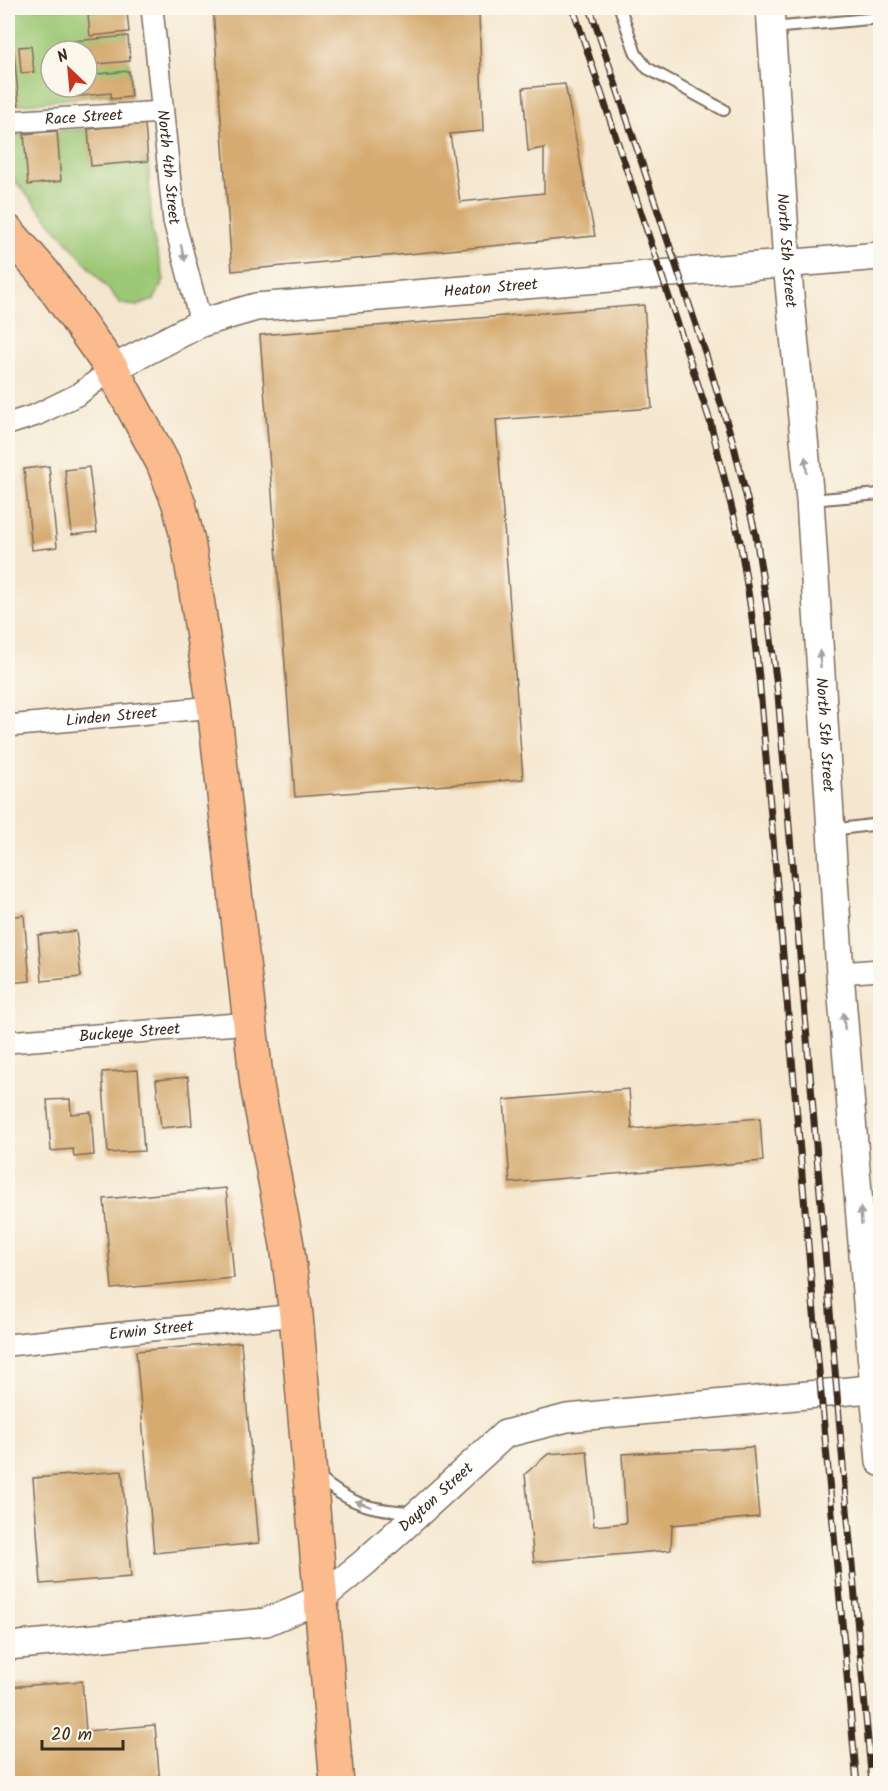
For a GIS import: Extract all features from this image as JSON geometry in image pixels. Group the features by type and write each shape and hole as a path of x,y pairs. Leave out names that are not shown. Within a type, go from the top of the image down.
{"highway":[{"path":"8,232 43,272 112,369 163,463 179,504 188,541 214,707 257,1085 287,1245 296,1316 337,1784"}],"street":[{"name":"North 4th Street","path":"152,8 174,221 201,323"},
{"name":"North 5th Street","path":"771,18 787,264 810,500 840,973 878,1389 880,1462"},
{"name":"Race Street","path":"8,122 162,112"},
{"name":"Heaton Street","path":"112,369 201,323 256,307 880,256"},
{"path":"8,424 36,415 79,394 112,369"},
{"name":"Linden Street","path":"8,726 214,707"},
{"path":"840,973 880,970"},
{"name":"Buckeye Street","path":"8,1042 250,1023"},
{"name":"Erwin Street","path":"8,1345 296,1316"},
{"name":"Dayton Street","path":"8,1646 266,1622 320,1599 364,1563 505,1434 567,1418 878,1389"}],"lane":[{"path":"620,8 636,54 647,68 724,110"},
{"path":"771,18 880,18"},
{"path":"810,500 880,494"},
{"path":"830,830 880,824"},
{"path":"309,1469 335,1492 361,1505 383,1511 420,1512"}],"green space":[{"path":"8,8 126,8 131,97 111,99 110,94 99,95 99,39 39,39 39,99 68,99 8,106"},
{"path":"88,129 91,166 148,161 152,232 164,280 154,300 137,306 121,304 8,173 8,134 24,134 29,184 61,181 57,131"}],"building":[{"path":"213,8 441,8 441,17 479,13 483,131 450,134 460,202 544,193 544,148 528,151 523,88 565,84 595,236 232,271"},
{"path":"127,12 129,32 90,36 88,15"},
{"path":"128,36 130,61 99,64 99,39 96,39"},
{"path":"31,46 34,72 21,73 19,47"},
{"path":"14,52 19,105 8,106 8,53"},
{"path":"129,71 131,97 111,99 111,93 99,94 99,74"},
{"path":"145,124 148,161 91,166 88,129"},
{"path":"57,131 61,181 28,185 24,134"},
{"path":"644,305 652,408 496,420 523,779 295,797 260,335"},
{"path":"49,466 57,547 32,550 24,469"},
{"path":"89,467 97,532 72,535 65,470"},
{"path":"24,915 30,981 8,983 8,917"},
{"path":"76,931 81,977 42,981 38,935"},
{"path":"138,1070 144,1151 108,1153 102,1072"},
{"path":"188,1077 192,1125 161,1128 156,1080"},
{"path":"629,1089 632,1129 760,1118 763,1161 510,1183 504,1100"},
{"path":"70,1099 71,1114 91,1112 94,1155 74,1157 73,1149 51,1151 47,1100"},
{"path":"226,1188 234,1278 112,1289 104,1199"},
{"path":"241,1342 259,1543 154,1553 136,1351"},
{"path":"753,1447 759,1517 672,1525 671,1550 534,1562 525,1474 548,1454 587,1451 594,1526 626,1523 622,1454"},
{"path":"122,1471 131,1577 41,1584 33,1478"},
{"path":"82,1681 86,1731 155,1725 160,1784 8,1784 8,1687"}],"railway":[{"path":"573,8 710,421 740,541 759,677 857,1784"},
{"path":"590,8 705,352 734,446 756,536 778,695 872,1784"}]}
